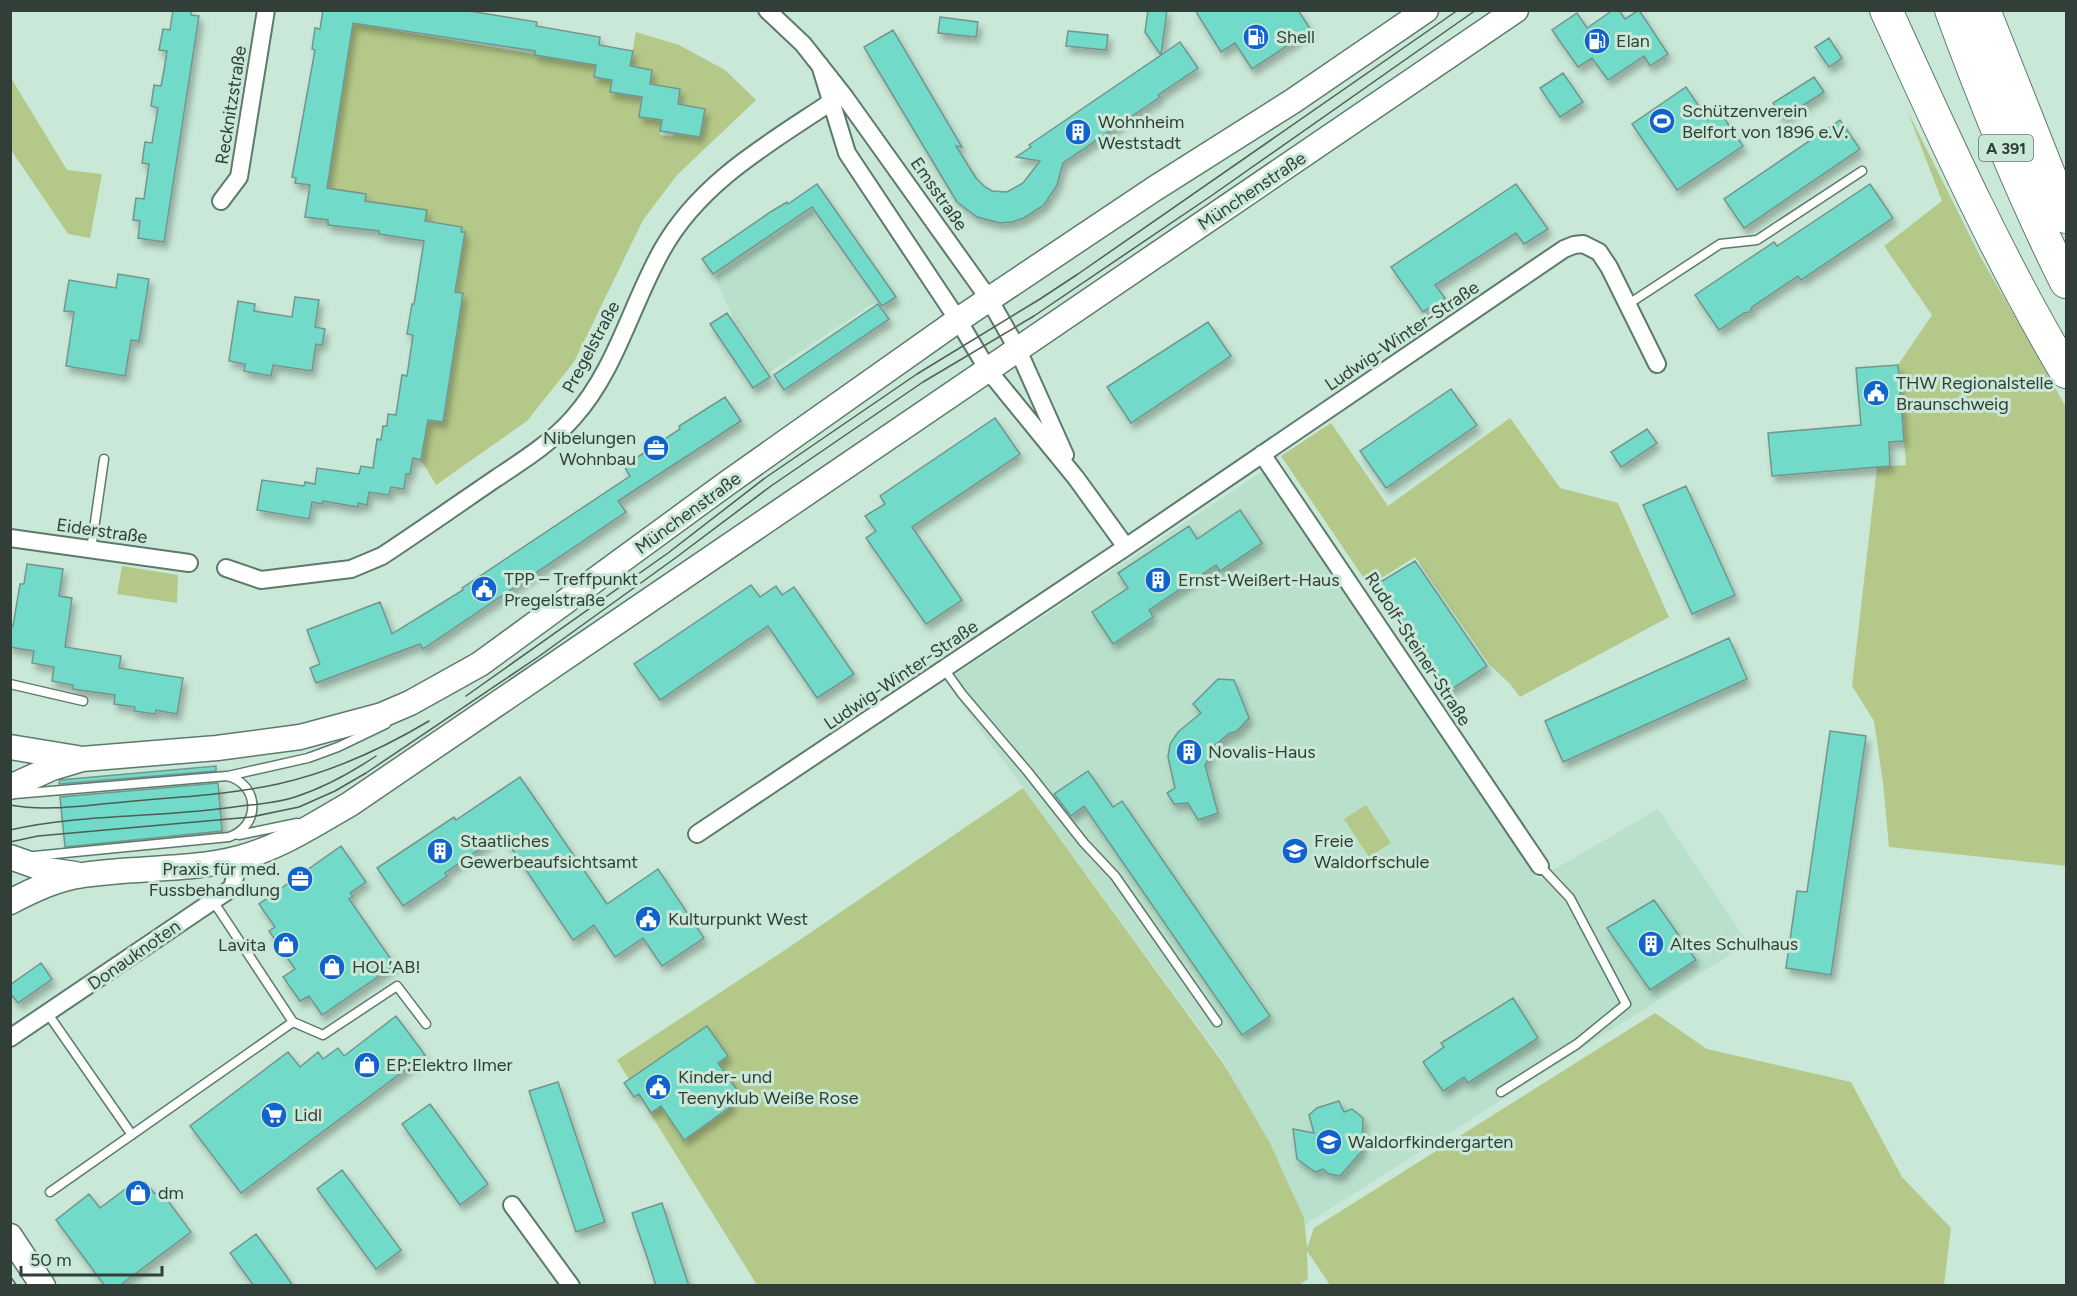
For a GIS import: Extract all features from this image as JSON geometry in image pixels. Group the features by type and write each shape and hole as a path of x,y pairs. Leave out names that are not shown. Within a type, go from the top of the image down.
{"highway":[{"path":"1886,10 1990,232 2034,318 2067,372"},
{"name":"A 391","path":"1952,10 1968,56 2036,222 2067,282"},
{"name":"A 391","path":"1984,10 2067,217"}],"main road":[{"name":"Münchenstraße","path":"82,759 205,749 300,737 382,715 410,703 480,664 726,484 958,320 1155,189 1293,101 1426,10"},
{"name":"Münchenstraße","path":"240,858 281,843 350,804 1516,10"},
{"path":"10,747 82,759"},
{"path":"12,786 52,768 82,759"},
{"path":"12,858 47,870 84,875"},
{"path":"10,902 56,882 84,875 214,863 240,858"},
{"path":"10,1236 43,1286"}],"street":[{"name":"Recknitzstraße","path":"220,201 239,177 266,10"},
{"name":"Emsstraße","path":"767,10 803,44 820,65 838,99 989,300 1018,350"},
{"name":"Emsstraße","path":"838,99 847,153 958,320"},
{"name":"Pregelstraße","path":"226,568 261,580 326,574 366,564 382,556 535,451 572,420 586,402 612,356 662,250 700,199 713,184 735,166 838,99"},
{"name":"Ludwig-Winter-Straße","path":"697,834 1126,547 1563,249 1583,244 1599,252 1610,267 1657,364"},
{"path":"958,320 988,370 1076,478 1126,547"},
{"path":"1018,350 1076,478"},
{"name":"Rudolf-Steiner-Straße","path":"1262,454 1540,866"},
{"name":"Eiderstraße","path":"10,538 189,563"},
{"name":"Donauknoten","path":"10,1038 232,888 240,858"},
{"path":"512,1205 571,1286"}],"lane":[{"path":"1627,305 1720,244 1757,240 1862,171"},
{"path":"92,550 104,459"},
{"path":"12,786 56,790 227,776 308,758 369,734 480,664"},
{"path":"944,669 1084,843 1115,876 1217,1022"},
{"path":"10,684 83,701"},
{"path":"227,776 249,789 252,805 249,824 238,834 229,837"},
{"path":"12,786 56,790"},
{"path":"12,858 52,856 229,837 317,818 350,804"},
{"path":"1501,1092 1577,1044 1626,1004 1570,898 1540,866"},
{"path":"206,905 293,1022 323,1035 397,986 426,1024"},
{"path":"48,1014 132,1135"},
{"path":"50,1192 293,1022"}],"shaded area":[{"path":"811,211 874,303 770,372 729,310 715,277"},
{"name":"Freie Waldorfschule","path":"1263,471 1538,879 1658,809 1748,943 1300,1228 1224,1062 945,681"}],"green space":[{"path":"353,23 596,65 594,77 612,80 610,92 642,97 639,117 662,120 660,135 673,137 674,133 700,137 705,109 678,104 680,89 650,84 652,70 630,66 636,32 679,45 725,70 756,100 677,175 643,220 574,362 527,421 436,485 421,460 423,446 415,445 428,420 443,422 445,411 436,410 439,395 447,396 459,320 452,304 461,305 463,293 449,291 458,277 459,266 455,265 465,232 461,232 461,227 425,224 427,210 365,201 366,194 327,188"},
{"path":"11,78 67,170 102,174 90,238 68,234 11,150"},
{"path":"1907,110 1980,256 2066,407 2066,866 1889,847 1874,721 1852,686 1877,467 1906,465 1898,365 1932,315 1884,246 1942,201"},
{"path":"1510,418 1560,488 1618,503 1669,617 1520,697 1490,665 1415,557 1369,586 1281,456 1331,423 1388,506"},
{"path":"122,566 178,575 177,603 117,594"},
{"path":"1023,788 1223,1063 1269,1141 1304,1218 1307,1248 1314,1228 1655,1013 1707,1049 1851,1082 1902,1177 1951,1228 1944,1285 1330,1285 1307,1251 1308,1279 1299,1285 757,1285 617,1060 779,954"},
{"path":"1366,805 1391,843 1369,857 1344,819"}],"building":[{"path":"173,10 191,10 191,15 199,16 164,242 138,238 140,221 133,220 136,198 144,199 149,164 142,163 145,142 152,143 158,108 151,106 154,85 161,86 167,51 159,50 163,29 170,30"},
{"path":"323,10 463,10 537,22 536,26 600,37 599,45 633,51 630,66 652,70 650,84 680,89 678,104 705,109 700,137 660,131 662,120 639,117 642,97 610,92 612,80 594,77 596,65 535,55 535,51 353,23 327,188 366,194 365,201 427,210 425,221 462,227 461,232 465,232 455,292 463,293 443,422 428,420 421,460 413,458 410,474 406,474 404,489 391,487 389,495 369,492 367,505 358,503 358,507 323,501 322,504 312,502 309,519 257,510 262,480 304,486 305,482 315,484 317,468 359,474 361,466 373,468 377,439 381,440 383,426 387,426 388,414 396,415 402,375 407,376 413,335 407,334 424,241 379,234 379,231 328,225 328,220 305,217 310,185 295,183 296,178 292,177 315,50 312,49 315,28 320,29"},
{"path":"1148,10 1167,10 1161,55 1145,32"},
{"name":"Shell","path":"1195,10 1298,10 1311,30 1252,69 1235,43 1221,52"},
{"name":"Elan","path":"1613,10 1619,10 1625,19 1639,10 1668,54 1650,66 1644,56 1608,80 1592,58 1578,67 1552,30 1577,13 1587,28"},
{"path":"940,17 978,22 976,37 938,33"},
{"name":"Wohnheim Weststadt","path":"893,30 962,147 956,146 976,178 992,191 1007,192 1023,183 1040,161 1016,157 1031,147 1029,145 1180,42 1198,68 1158,95 1160,97 1063,163 1057,185 1044,205 1024,218 1000,223 977,217 957,202 864,47"},
{"path":"1068,31 1108,35 1106,50 1066,46"},
{"path":"1829,38 1842,58 1829,67 1815,47"},
{"path":"1563,73 1583,102 1560,117 1540,88"},
{"path":"1814,77 1824,92 1783,118 1773,103"},
{"path":"1686,87 1708,120 1720,112 1743,146 1677,190 1632,124"},
{"path":"1840,120 1860,149 1744,228 1724,199"},
{"path":"817,184 896,297 882,306 812,207 713,274 702,259 772,211 787,202 788,204"},
{"path":"1516,184 1548,229 1524,244 1516,233 1435,285 1445,298 1423,312 1391,267"},
{"path":"1870,184 1893,218 1801,280 1798,276 1752,307 1750,312 1744,313 1719,330 1695,295 1774,242 1777,246"},
{"path":"118,274 149,279 139,341 131,340 125,376 66,366 74,312 64,311 69,280 116,288"},
{"path":"295,297 319,300 315,327 325,329 322,345 316,344 312,371 273,365 271,376 244,371 245,364 229,361 238,301 255,304 254,311 292,317"},
{"path":"878,304 889,319 784,390 774,375"},
{"path":"727,313 770,377 753,388 710,324"},
{"path":"1208,322 1231,356 1131,423 1107,387"},
{"path":"1898,365 1904,441 1889,442 1890,466 1772,476 1768,433 1861,425 1856,368"},
{"path":"1451,389 1477,425 1386,488 1360,451"},
{"path":"725,397 741,421 618,501 626,512 423,649 420,644 316,683 310,668 320,664 307,630 380,602 392,634 463,590 462,588 630,476 624,466 680,429 679,426"},
{"path":"995,418 1020,454 912,527 962,600 926,624 866,538 876,531 865,516 885,504 880,496"},
{"path":"1647,429 1657,443 1621,467 1611,452"},
{"path":"1686,486 1735,595 1692,614 1643,505"},
{"name":"Ernst-Weißert-Haus","path":"1240,510 1262,543 1220,571 1216,565 1149,610 1153,617 1113,644 1092,612 1128,588 1118,573 1189,526 1197,539"},
{"path":"1415,561 1487,666 1449,691 1377,584"},
{"path":"27,564 63,569 59,596 72,598 65,647 121,656 119,668 183,678 177,714 156,710 155,714 134,711 135,707 114,704 115,695 73,689 73,685 52,681 54,667 32,663 34,651 10,647 10,626 13,626 20,584 24,584"},
{"path":"751,585 760,597 776,586 782,595 794,587 854,674 817,698 768,626 660,700 634,664"},
{"path":"1729,638 1747,679 1563,762 1545,721"},
{"name":"Novalis-Haus","path":"1218,679 1234,680 1249,718 1237,731 1228,734 1209,748 1210,757 1205,765 1218,813 1198,820 1188,803 1174,804 1167,793 1175,788 1168,757 1170,744 1178,732 1201,713 1193,704"},
{"path":"1830,731 1866,736 1831,975 1786,968 1797,891 1807,892"},
{"path":"216,766 216,771 59,784 60,780"},
{"path":"1088,771 1113,807 1122,801 1270,1016 1242,1035 1084,806 1071,816 1054,794"},
{"name":"Staatliches Gewerbeaufsichtsamt","path":"520,777 607,904 658,869 704,938 662,966 643,938 615,957 594,925 573,940 502,834 445,873 447,876 403,906 377,868 454,817 456,820"},
{"path":"218,783 222,831 65,847 60,797"},
{"path":"341,846 366,882 350,893 353,896 349,899 395,965 322,1015 309,996 300,1001 283,977 295,969 269,931 275,927 259,904"},
{"name":"Altes Schulhaus","path":"1654,900 1696,960 1650,990 1607,928"},
{"path":"41,963 52,979 18,1003 10,993 10,985"},
{"path":"1513,998 1538,1038 1468,1083 1464,1077 1443,1091 1423,1062 1444,1047 1441,1043"},
{"name":"Lidl","path":"396,1016 425,1055 241,1193 190,1126 288,1052 300,1067 318,1052 323,1059 338,1048 344,1056"},
{"name":"Kinder- und Teenyklub Weiße Rose","path":"707,1026 728,1056 718,1063 738,1091 728,1098 733,1105 684,1140 661,1106 651,1113 639,1094 634,1097 624,1083"},
{"path":"558,1082 605,1222 576,1232 529,1091"},
{"name":"Waldorfkindergarten","path":"1339,1101 1344,1112 1352,1109 1363,1118 1362,1151 1340,1176 1329,1174 1323,1169 1315,1172 1297,1159 1293,1129 1314,1133 1309,1115 1317,1108"},
{"path":"430,1104 488,1184 460,1205 402,1124"},
{"path":"342,1170 401,1250 376,1269 317,1189"},
{"path":"136,1181 140,1186 145,1182 155,1194 160,1190 191,1232 119,1286 105,1286 56,1220 89,1194 100,1208"},
{"path":"662,1203 689,1286 656,1286 632,1213"},
{"path":"256,1234 293,1286 254,1286 230,1253"}],"tram line":[{"path":"466,696 668,553 765,478 917,374 1078,274 1458,10"},
{"path":"10,842 38,836 251,817 299,807 335,791 366,773 538,657 771,486 923,382 1034,316 1211,196 1476,10"},
{"path":"10,805 38,808 67,807 259,788 318,773 393,741 429,721"},
{"path":"10,830 67,821 213,810 282,801 327,784 376,756"},
{"path":"10,1276 17,1286"}],"place":[{"name":"Shell","path":"1256,37"},
{"name":"Elan","path":"1597,41"},
{"name":"Schützenverein Belfort von 1896 e.V.","path":"1662,121"},
{"name":"Wohnheim Weststadt","path":"1078,132"},
{"name":"THW Regionalstelle Braunschweig","path":"1876,393"},
{"name":"Nibelungen Wohnbau","path":"656,448"},
{"name":"Ernst-Weißert-Haus","path":"1158,580"},
{"name":"TPP – Treffpunkt Pregelstraße","path":"484,589"},
{"name":"Novalis-Haus","path":"1189,752"},
{"name":"Staatliches Gewerbeaufsichtsamt","path":"440,851"},
{"name":"Freie Waldorfschule","path":"1295,851"},
{"name":"Praxis für med. Fussbehandlung","path":"300,879"},
{"name":"Kulturpunkt West","path":"648,919"},
{"name":"Altes Schulhaus","path":"1651,944"},
{"name":"Lavita","path":"286,945"},
{"name":"HOL’AB!","path":"332,967"},
{"name":"EP:Elektro Ilmer","path":"367,1065"},
{"name":"Kinder- und Teenyklub Weiße Rose","path":"658,1087"},
{"name":"Lidl","path":"274,1115"},
{"name":"Waldorfkindergarten","path":"1329,1142"},
{"name":"dm","path":"138,1193"}]}
